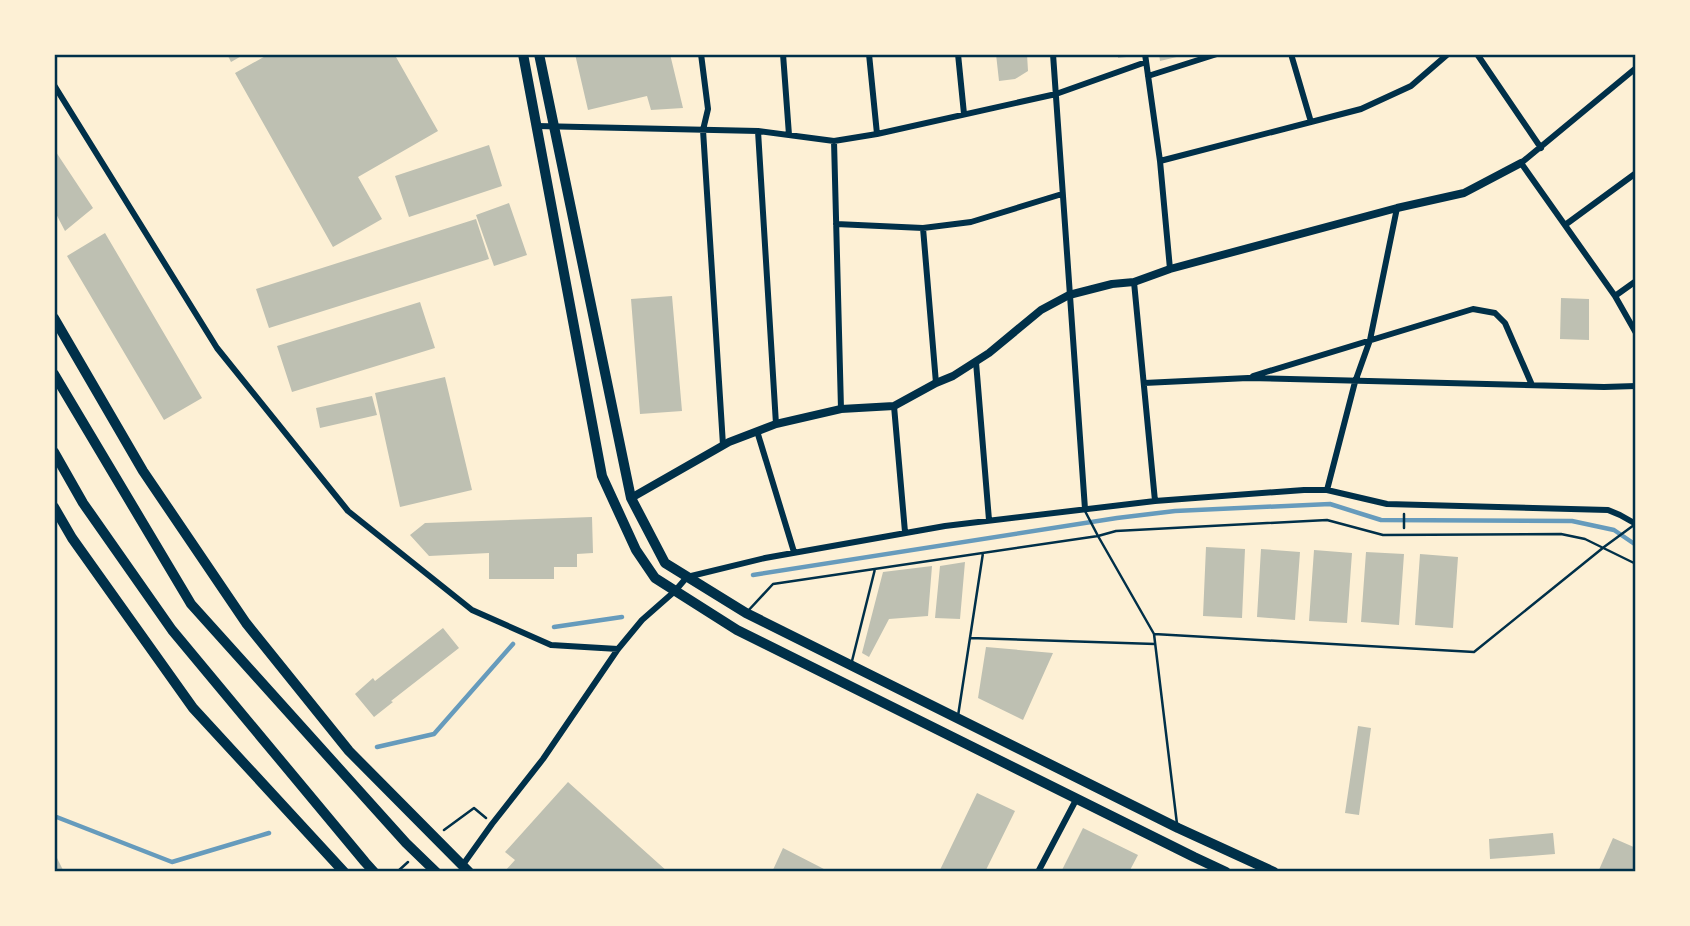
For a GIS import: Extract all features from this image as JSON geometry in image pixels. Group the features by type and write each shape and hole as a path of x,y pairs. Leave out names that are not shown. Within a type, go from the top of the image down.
{"highway":[{"path":"54,374 191,604 406,843 436,872"},
{"path":"54,452 83,503 172,630 374,872"}],"main road":[{"path":"523,54 602,476 636,550 655,578 737,630 1226,872"},
{"path":"538,54 631,498 665,563 746,613 1178,828 1274,872"},
{"path":"54,318 143,471 246,623 349,751 465,869"},
{"path":"54,507 72,538 193,708 344,872"}],"street":[{"path":"701,54 708,108 704,130 723,445"},
{"path":"783,54 789,135"},
{"path":"869,54 877,134"},
{"path":"958,54 964,114"},
{"path":"1053,54 1086,513"},
{"path":"1148,76 1217,54"},
{"path":"1291,54 1311,122"},
{"path":"1160,161 1361,109 1411,86 1448,54"},
{"path":"1477,54 1541,148"},
{"path":"537,126 758,131 834,141 1056,94 1145,58 1160,161 1170,270"},
{"path":"631,498 723,445 776,424 841,409 894,406 976,362 1041,310 1069,295 1112,284 1134,282 1397,208 1464,193 1521,163 1636,68"},
{"path":"54,85 216,348 348,511 472,610 551,645 618,649"},
{"path":"758,131 776,424"},
{"path":"834,141 841,409"},
{"path":"1521,163 1615,296 1636,333"},
{"path":"1565,225 1636,173"},
{"path":"836,224 923,228 971,222 1062,194"},
{"path":"1327,490 1355,382 1370,340 1397,208"},
{"path":"923,228 936,383"},
{"path":"1615,296 1636,281"},
{"path":"1134,282 1155,501"},
{"path":"1248,378 1473,309 1495,313 1505,323 1532,385"},
{"path":"976,362 989,520"},
{"path":"1144,383 1248,378 1636,386"},
{"path":"894,406 905,532"},
{"path":"757,431 794,552"},
{"path":"465,869 492,824 543,759 618,649 642,620 687,577 794,552 989,520 1086,513 1155,501 1304,490 1327,490 1387,504 1608,510 1635,524"},
{"path":"1038,872 1077,798"}],"lane":[{"path":"1086,513 1154,634 1178,828"},
{"path":"746,613 773,584 1098,536 1116,531 1326,520 1383,535 1561,534 1585,539 1636,564"},
{"path":"1154,634 1474,652 1635,524"},
{"path":"958,719 983,553"},
{"path":"851,666 875,569"},
{"path":"970,638 1155,644"}],"path":[{"path":"1404,513 1404,527"},
{"path":"451,824 474,808 492,824"}],"building":[{"path":"227,54 245,54 231,62"},
{"path":"269,54 400,54 396,57 438,131 358,177 382,219 333,247 235,73"},
{"path":"575,54 670,54 683,108 651,110 647,96 588,110"},
{"path":"996,54 1027,54 1028,71 1015,79 999,81"},
{"path":"1118,54 1135,54 1135,56 1118,58"},
{"path":"1159,54 1185,54 1185,55 1160,61"},
{"path":"489,145 502,186 409,217 395,176"},
{"path":"54,149 93,208 65,231 54,210"},
{"path":"509,203 527,255 494,266 476,215"},
{"path":"476,219 489,259 269,328 256,289"},
{"path":"105,233 202,398 164,420 67,256"},
{"path":"672,296 682,411 640,414 631,299"},
{"path":"1561,298 1589,299 1589,340 1560,339"},
{"path":"420,302 435,348 292,392 277,346"},
{"path":"445,377 472,490 400,507 375,393"},
{"path":"372,396 377,415 320,428 316,408"},
{"path":"592,517 593,553 577,554 577,567 554,567 554,579 489,579 489,553 429,556 410,535 425,523"},
{"path":"1206,547 1245,549 1242,618 1203,616"},
{"path":"1261,549 1300,552 1295,620 1257,617"},
{"path":"1314,550 1352,553 1347,623 1309,621"},
{"path":"1366,552 1404,554 1399,625 1361,622"},
{"path":"1420,554 1458,557 1453,628 1415,625"},
{"path":"965,562 960,619 935,618 940,566"},
{"path":"932,566 928,616 889,619 869,657 862,653 883,572"},
{"path":"443,628 459,648 374,717 355,694"},
{"path":"986,647 1053,653 1023,720 978,698"},
{"path":"1358,726 1371,728 1359,815 1345,813"},
{"path":"568,782 668,872 504,872 515,860 505,852"},
{"path":"977,793 1015,811 985,872 939,872"},
{"path":"1083,828 1138,855 1129,872 1061,872"},
{"path":"1553,833 1555,854 1490,859 1489,839"},
{"path":"1613,838 1636,848 1636,872 1598,872"},
{"path":"783,848 822,868 829,872 772,872"},
{"path":"54,852 64,872 54,872"}],"waterway":[{"path":"753,575 1117,518 1175,511 1330,504 1381,520 1572,521 1614,530 1636,545"},
{"path":"554,627 622,617"},
{"path":"377,747 434,734 513,644"},
{"path":"54,816 172,862 269,833"}]}
